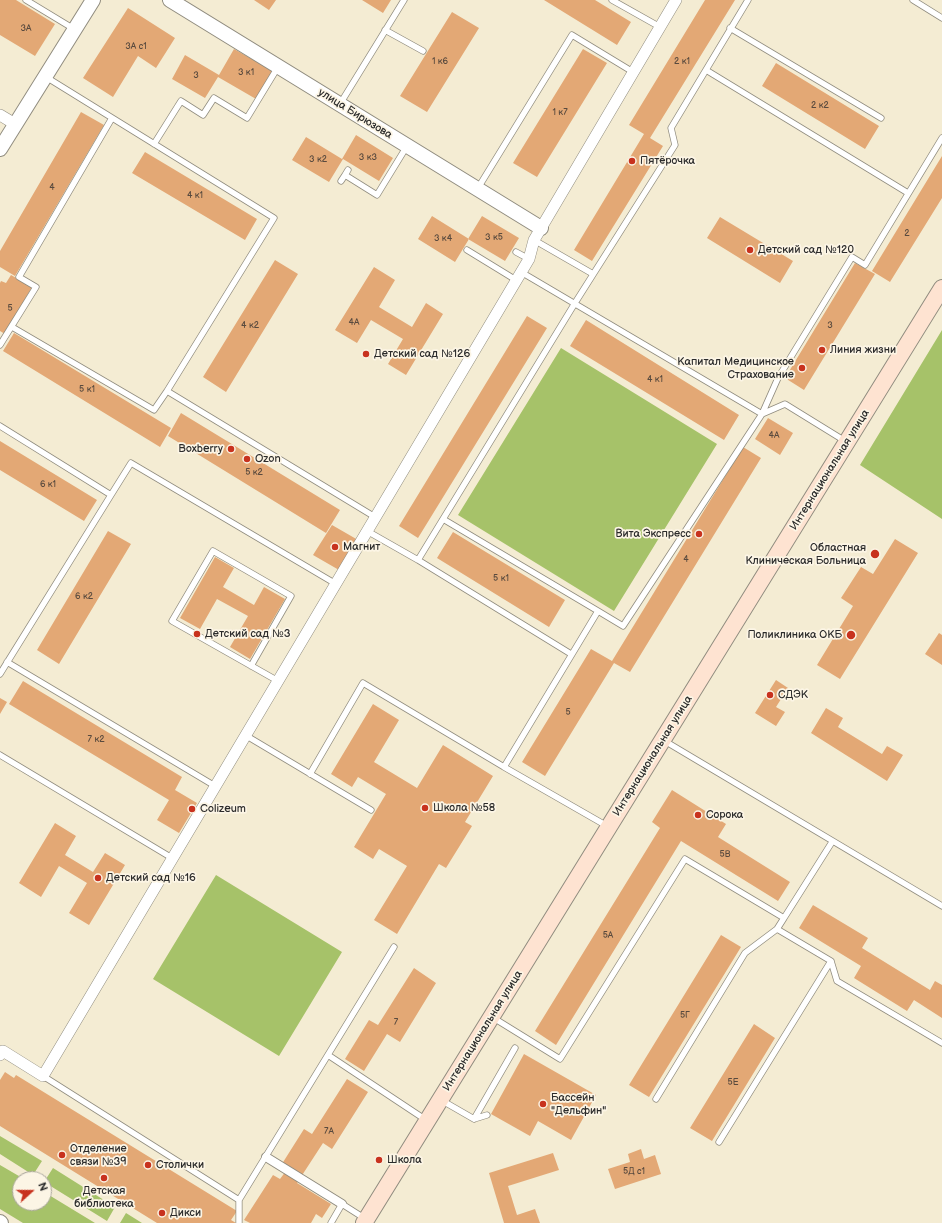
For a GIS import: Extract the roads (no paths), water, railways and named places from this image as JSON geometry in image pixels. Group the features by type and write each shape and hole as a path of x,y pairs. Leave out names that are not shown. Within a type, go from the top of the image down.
{"main road":[{"name":"Интернациональная улица","path":"365,1221 942,288"}],"street":[{"path":"0,149 93,0"},
{"name":"улица Бирюзова","path":"170,0 478,189 538,234"},
{"path":"0,1055 3,1051 43,1076 529,260 538,234 676,0"},
{"path":"0,115 15,124"},
{"path":"266,1157 342,1204"}],"lane":[{"path":"26,0 75,30"},
{"path":"340,104 404,0"},
{"path":"612,0 660,27"},
{"path":"418,560 574,303 674,145 671,128 748,0"},
{"path":"913,0 942,18"},
{"path":"730,28 881,118"},
{"path":"386,30 423,51"},
{"path":"478,189 572,35 633,72"},
{"path":"154,144 181,101 203,115 214,98 247,118 278,67"},
{"path":"706,70 908,193"},
{"path":"12,327 154,410 274,218 45,76"},
{"path":"0,345 36,287 19,277 112,118"},
{"path":"442,519 622,626 762,414 778,378 852,257 865,265 942,138"},
{"path":"341,181 346,173 377,195 407,146"},
{"path":"538,234 593,274"},
{"path":"467,250 574,303 762,414"},
{"path":"516,252 529,260"},
{"path":"167,391 375,517"},
{"path":"762,414 785,404 847,442"},
{"path":"0,426 111,495"},
{"path":"0,674 131,463 336,584"},
{"path":"367,531 418,560 571,654"},
{"path":"251,666 291,596 213,551 172,621 251,666 278,681"},
{"path":"504,767 598,611"},
{"path":"7,662 215,786"},
{"path":"310,774 363,683 504,767 609,827"},
{"path":"245,735 371,810"},
{"path":"662,740 942,906"},
{"path":"0,755 172,858"},
{"path":"656,1099 746,953 777,929 832,842"},
{"path":"492,1016 560,1059 685,859 784,918"},
{"path":"777,929 831,961 837,981 942,1043"},
{"path":"239,1223 239,1200 394,947"},
{"path":"719,1142 831,961"},
{"path":"474,1119 515,1048"},
{"path":"328,1056 427,1121"},
{"path":"43,1076 239,1200"},
{"path":"440,1100 474,1119 486,1115"},
{"path":"331,1223 342,1204 365,1221"}],"place":[{"name":"Пятёрочка","path":"632,161"},
{"name":"Детский сад №120","path":"750,250"},
{"name":"Линия жизни","path":"822,350"},
{"name":"Детский сад №126","path":"366,354"},
{"name":"Капитал Медицинское Страхование","path":"802,368"},
{"name":"Boxberry","path":"231,449"},
{"name":"Ozon","path":"247,459"},
{"name":"Вита Экспресс","path":"699,534"},
{"name":"Магнит","path":"335,547"},
{"name":"Областная Клиническая Больница","path":"875,554"},
{"name":"Детский сад №3","path":"197,634"},
{"name":"Поликлиника ОКБ","path":"851,635"},
{"name":"СДЭК","path":"770,695"},
{"name":"Школа №58","path":"425,808"},
{"name":"Colizeum","path":"192,809"},
{"name":"Сорока","path":"698,815"},
{"name":"Детский сад №16","path":"98,878"},
{"name":"Бассейн \"Дельфин\"","path":"543,1104"},
{"name":"Отделение связи №39","path":"62,1155"},
{"name":"Школа","path":"379,1160"},
{"name":"Столички","path":"148,1165"},
{"name":"Детская библиотека","path":"104,1178"},
{"name":"Дикси","path":"162,1213"}]}
